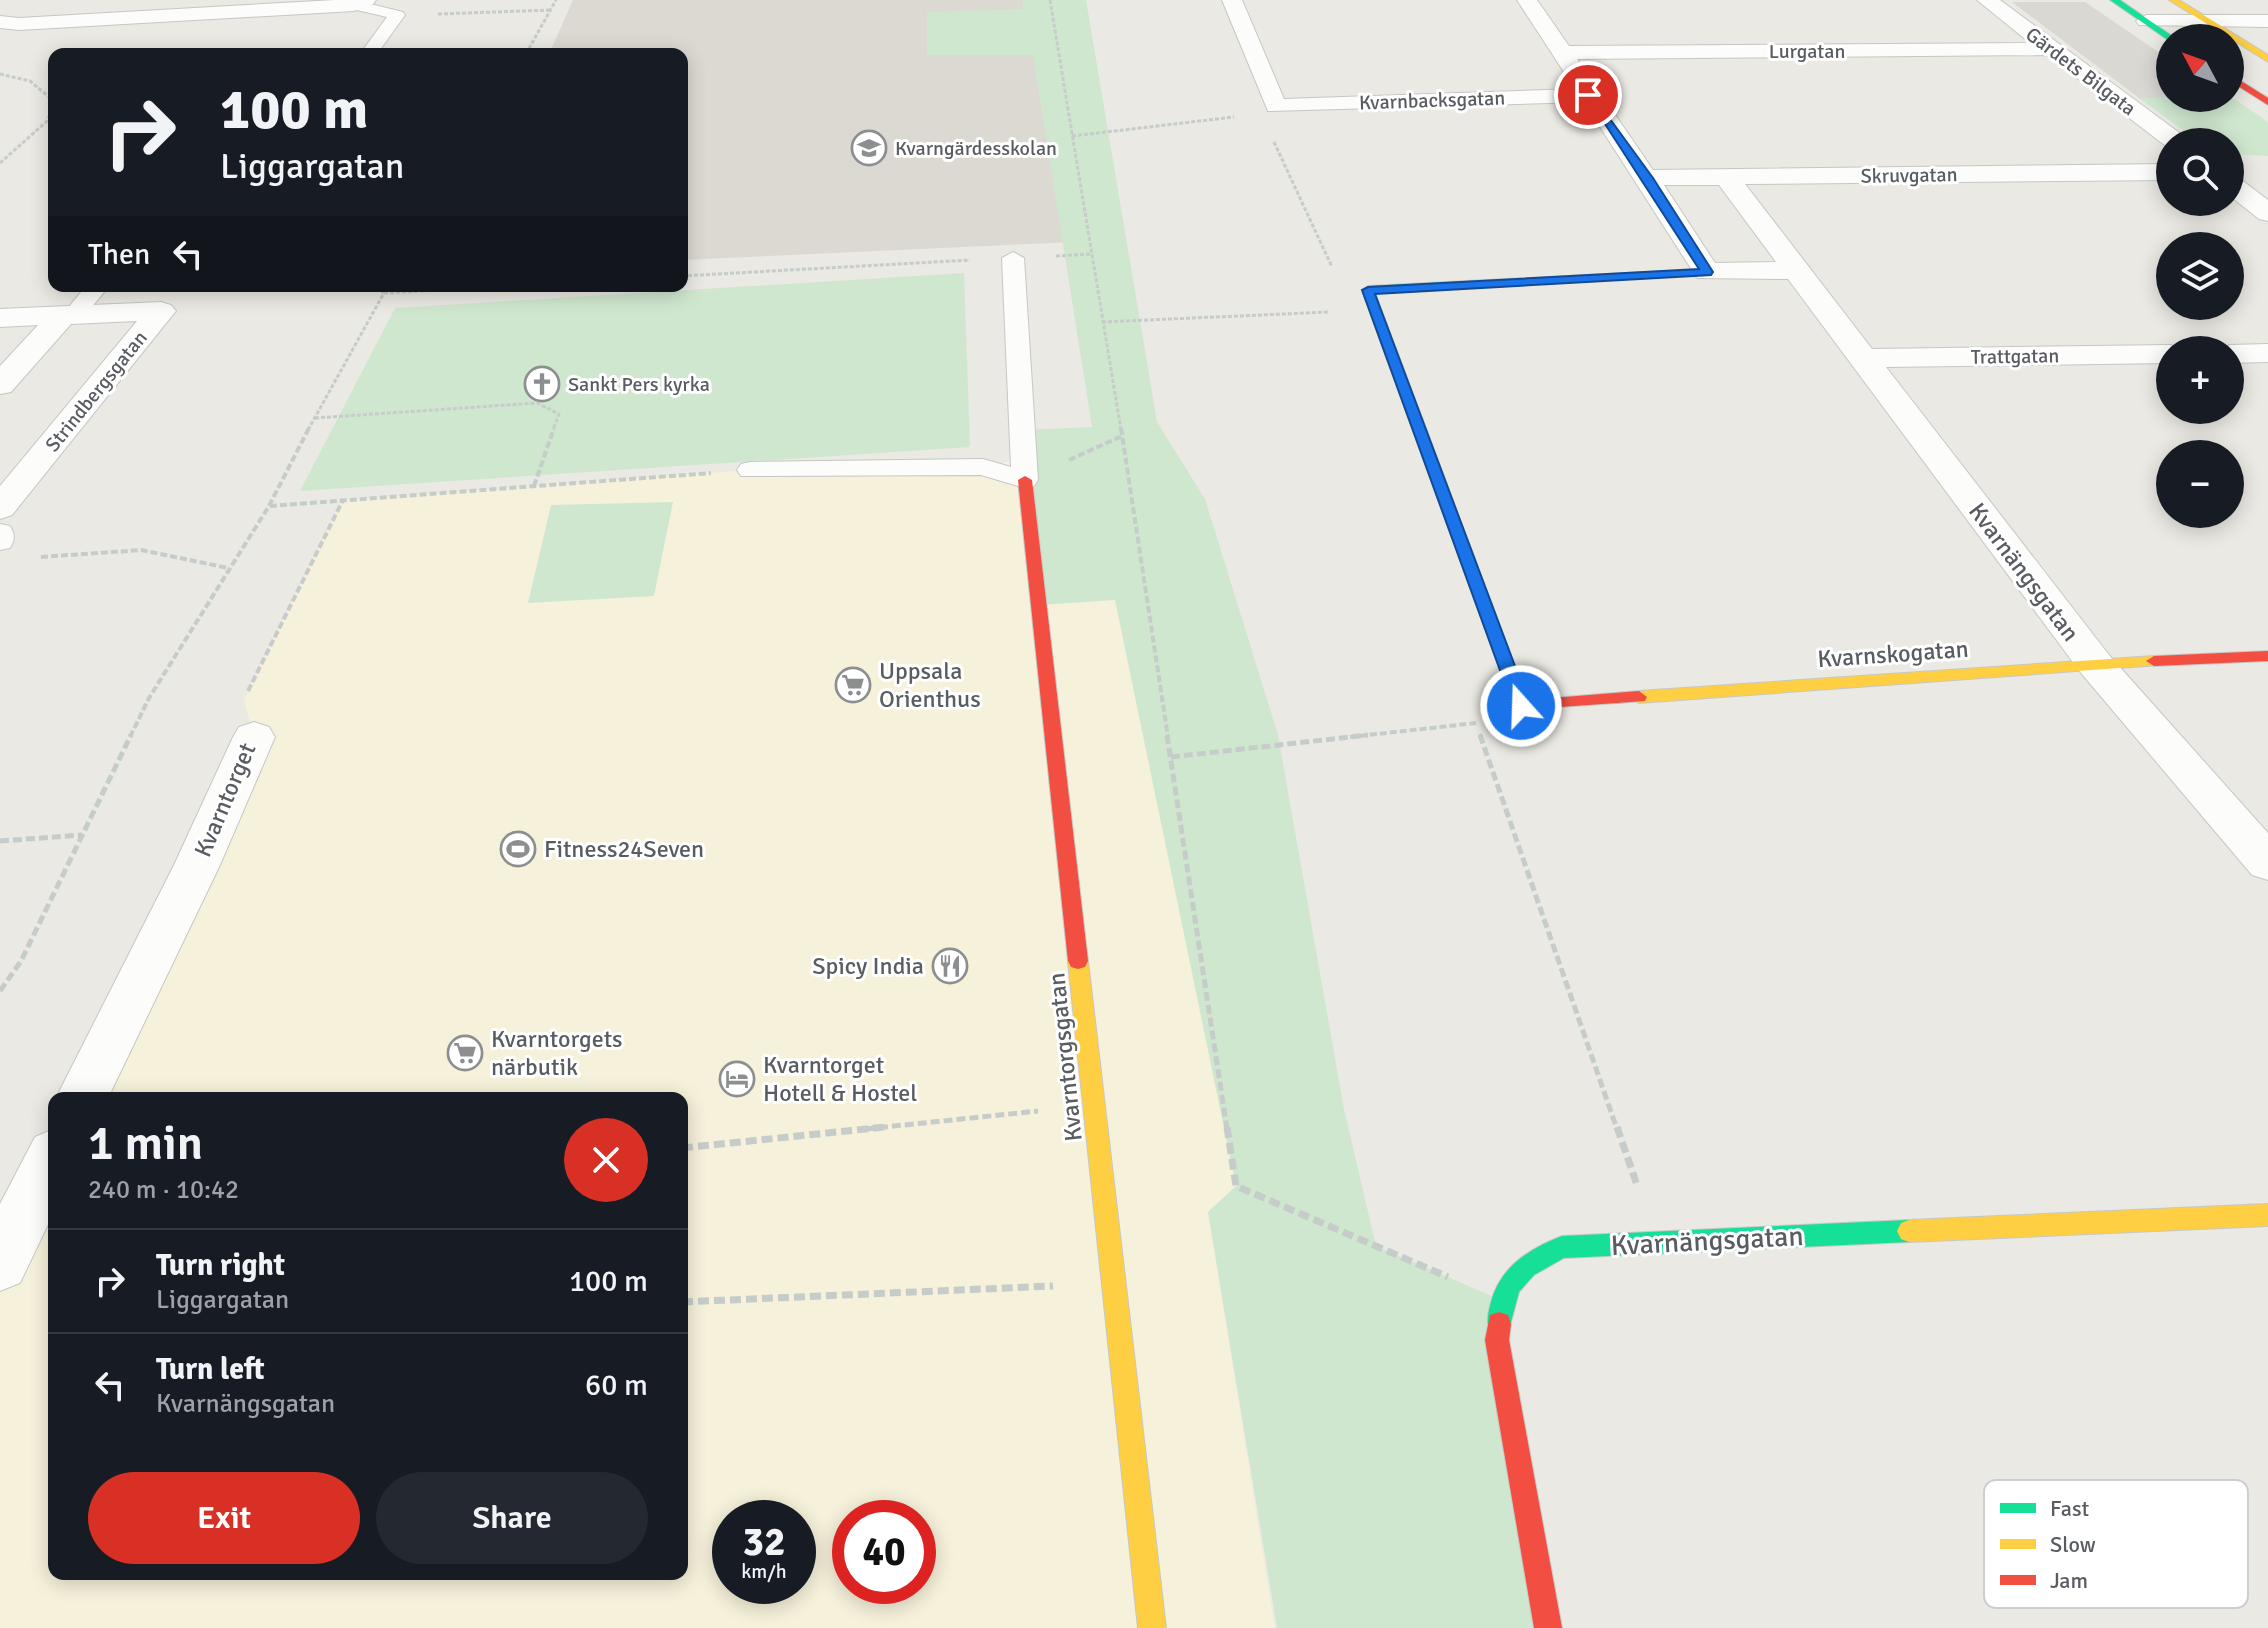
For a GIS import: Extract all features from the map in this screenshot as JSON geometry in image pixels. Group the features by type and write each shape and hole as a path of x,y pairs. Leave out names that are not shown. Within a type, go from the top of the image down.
{"street":[{"path":"263,12 297,0"},
{"path":"1232,0 1274,109"},
{"path":"1527,0 1588,95 1648,178 1707,272"},
{"name":"Gärdets Bilgata","path":"1987,0 2157,128"},
{"path":"2114,0 2156,28"},
{"path":"2173,0 2268,59"},
{"path":"0,22 19,24 263,12 360,3"},
{"path":"2146,21 2268,21"},
{"name":"Lurgatan","path":"1562,53 2051,49"},
{"path":"2244,86 2268,102"},
{"name":"Kvarnbacksgatan","path":"1274,109 1588,95"},
{"name":"Skruvgatan","path":"1648,178 2156,172"},
{"name":"Kvarnängsgatan","path":"1726,177 2095,664 2268,863"},
{"path":"2244,194 2268,213"},
{"path":"1521,706 1368,290 1796,270"},
{"name":"Strindbergsgatan","path":"0,318 161,311 0,508"},
{"path":"0,385 69,314"},
{"path":"2244,354 2268,353"},
{"name":"Trattgatan","path":"1861,358 2156,354"},
{"name":"Kvarntorgsgatan","path":"1025,480 1152,1628"},
{"name":"Kvarnskogatan","path":"1521,706 2095,664 2268,656"},
{"name":"Kvarntorget","path":"85,1092 197,865 254,737"},
{"path":"0,1263 48,1166"},
{"name":"Kvarnängsgatan","path":"1548,1628 1497,1340 1501,1300 1521,1268 1562,1247 2268,1215"}],"lane":[{"path":"360,3 397,15 372,48"},
{"path":"750,470 983,467 1025,480 1013,258"},
{"path":"69,314 92,292"},
{"path":"0,532 0,542"}],"path":[{"path":"529,48 556,0"},
{"path":"1050,0 1236,1186 1501,1300"},
{"path":"478,12 551,10"},
{"path":"0,74 13,73 38,83 48,96"},
{"path":"1072,136 1126,132 1274,109"},
{"path":"1274,109 1265,122 1336,276 1368,290"},
{"path":"0,163 47,121"},
{"path":"688,276 1091,254"},
{"path":"0,991 21,961 149,698 269,506 384,293 402,292"},
{"path":"1102,322 1376,310"},
{"path":"314,418 537,403 559,414 534,486"},
{"path":"269,506 750,470"},
{"name":"Kvarntorget","path":"254,737 244,700 343,500"},
{"path":"36,557 141,550 228,568"},
{"path":"1171,757 1476,723 1521,706"},
{"path":"1476,723 1657,1243"},
{"path":"0,841 82,835"},
{"path":"688,1147 1095,1105"},
{"path":"688,1302 1114,1283"}],"shaded area":[{"name":"Kvarngärdesskolan","path":"573,0 1033,0 1071,242 688,260 688,48 552,48"},
{"path":"2012,2 2085,2 2156,50 2156,98 2139,98"},
{"path":"1122,436 1236,1186 1208,1212 1275,1628 0,1628 0,1263 48,1166 48,1580 688,1580 688,1092 85,1092 254,738 244,700 343,500 750,470 983,467"}],"green space":[{"path":"1022,0 1086,0 1157,422 1205,499 1278,735 1344,1109 1376,1246 1501,1300 1548,1628 1277,1628 1208,1212 1236,1186 1115,600 1039,605 1024,430 1092,427 1033,55 927,55 927,12 1023,9"},
{"path":"2139,98 2156,98 2156,110"},
{"path":"2244,106 2268,122 2268,156 2244,155 2244,128 2180,128 2158,112 2244,112"},
{"path":"964,273 970,447 300,491 395,308"},
{"path":"673,502 654,596 528,603 551,505"}],"traffic: fast":[{"path":"2114,0 2156,28"},
{"path":"1420,431 1368,290 1707,272"},
{"path":"1499,1324 1501,1307 1510,1283 1526,1267 1562,1247 1909,1231"}],"traffic: slow":[{"path":"2173,0 2268,59"},
{"path":"1639,697 2154,661"},
{"path":"1078,961 1152,1628"},
{"path":"1909,1231 2268,1215"}],"traffic: jam":[{"path":"2244,86 2268,102"},
{"path":"1420,431 1521,706 1639,697"},
{"path":"1025,480 1078,961"},
{"path":"2154,661 2268,656"},
{"path":"1499,1324 1497,1340 1548,1628"}],"place":[{"name":"Kvarngärdesskolan","path":"869,148"},
{"name":"Sankt Pers kyrka","path":"542,384"},
{"name":"Uppsala Orienthus","path":"853,685"},
{"name":"Fitness24Seven","path":"518,849"},
{"name":"Spicy India","path":"950,966"},
{"name":"Kvarntorgets närbutik","path":"465,1053"},
{"name":"Kvarntorget Hotell & Hostel","path":"737,1079"}],"route":[{"path":"1521,706 1368,290 1707,272 1648,178 1588,95"}]}
